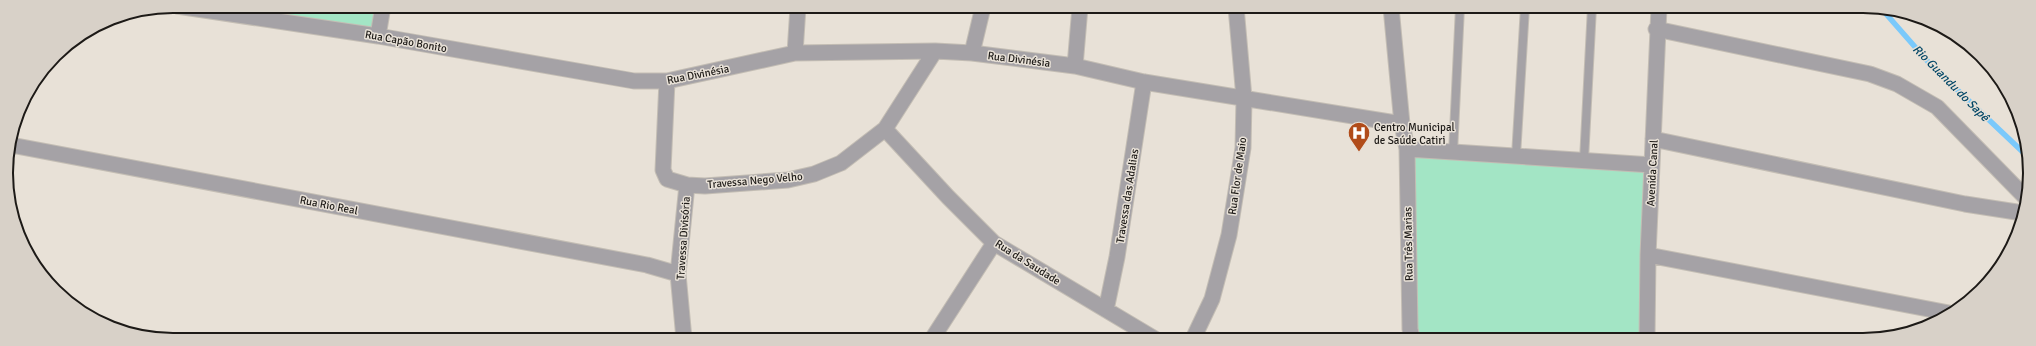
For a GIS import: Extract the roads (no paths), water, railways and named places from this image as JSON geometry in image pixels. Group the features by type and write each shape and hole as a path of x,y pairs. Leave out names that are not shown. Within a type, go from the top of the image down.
{"street":[{"name":"Rua Capão Bonito","path":"224,13 378,36 634,80"},
{"path":"378,36 382,13"},
{"path":"795,53 798,13"},
{"path":"972,53 982,13"},
{"path":"1075,66 1079,13"},
{"name":"Rua Flor de Maio","path":"1196,333 1212,299 1229,235 1243,148 1244,98 1237,13"},
{"name":"Rua Três Marias","path":"1392,13 1402,124 1407,149 1411,333"},
{"name":"Avenida Canal","path":"1647,333 1648,255 1656,29 1658,13"},
{"path":"1656,29 1870,74 1897,84 1937,107 2022,194"},
{"name":"Rua Divinésia","path":"634,80 667,81 795,53 936,50 1075,66 1144,82 1402,124"},
{"name":"Travessa Nego Velho","path":"687,185 705,186 788,180 814,174 841,163 885,128 936,50"},
{"name":"Travessa Divisória","path":"667,81 663,170 667,179 687,185 678,274 683,333"},
{"name":"Travessa das Adalias","path":"1106,310 1117,257 1144,82"},
{"name":"Rua da Saudade","path":"885,128 948,197 994,242 1145,333"},
{"path":"1653,139 1965,204 2018,212"},
{"name":"Rua Rio Real","path":"15,146 647,265 678,274"},
{"path":"1407,149 1652,165"},
{"path":"936,333 994,242"},
{"path":"1648,255 1943,312"}],"lane":[{"path":"1453,153 1460,13"},
{"path":"1516,156 1525,13"},
{"path":"1584,160 1592,13"}],"waterway":[{"name":"Rio Guandu do Sapê","path":"1887,15 1930,64 2022,151"}],"place":[{"name":"Centro Municipal de Saúde Catiri","path":"1359,152"}]}
